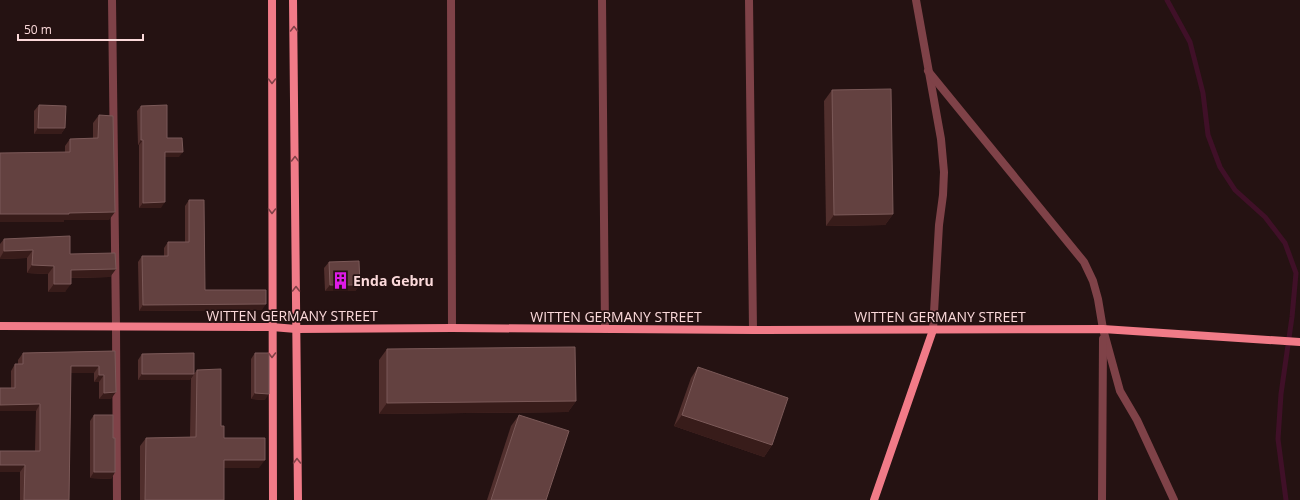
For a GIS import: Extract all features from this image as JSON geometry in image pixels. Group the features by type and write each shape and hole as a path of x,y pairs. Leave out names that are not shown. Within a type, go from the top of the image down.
{"street":[{"path":"112,0 117,500"},
{"path":"272,0 273,500"},
{"path":"293,0 298,500"},
{"path":"451,0 452,328"},
{"path":"602,0 605,329"},
{"path":"750,0 753,330"},
{"path":"874,500 933,330 939,225 944,172 941,139 916,0"},
{"path":"928,71 1084,262 1093,281 1098,298 1103,328 1120,391 1137,420 1174,500"},
{"name":"WITTEN GERMANY STREET","path":"0,326 272,327 296,329 452,328 753,330 1103,328 1300,342"},
{"path":"1102,500 1103,328"}],"building":[{"path":"891,89 893,214 834,215 832,90"},
{"path":"39,105 66,106 65,128 38,128"},
{"path":"167,105 167,138 182,138 183,152 165,152 165,202 143,203 143,140 141,140 141,106"},
{"path":"99,115 113,116 115,212 0,214 0,153 70,152 70,139 98,138"},
{"path":"189,200 204,200 205,290 266,290 266,304 143,305 142,256 168,256 168,242 189,242"},
{"path":"70,236 70,254 115,253 116,269 71,270 71,284 54,284 54,266 32,265 33,250 4,251 4,239"},
{"path":"359,261 360,285 330,285 329,262"},
{"path":"575,347 576,401 387,403 387,349"},
{"path":"115,351 116,392 104,393 104,375 99,375 99,366 71,366 69,500 24,500 25,465 0,465 0,451 40,451 40,404 0,405 0,388 15,388 15,364 23,364 23,353"},
{"path":"194,353 194,374 142,374 142,354"},
{"path":"255,353 269,353 269,394 255,393"},
{"path":"698,367 788,398 772,445 682,415"},
{"path":"221,369 221,426 224,426 224,438 265,438 265,460 224,460 224,500 145,500 146,438 196,437 197,370"},
{"path":"94,415 113,415 115,472 94,472"},
{"path":"519,415 569,431 546,500 491,500"}],"waterway":[{"path":"1167,0 1190,42 1203,93 1208,135 1220,167 1235,190 1265,217 1285,243 1296,273 1292,317 1281,394 1278,439 1286,500"}],"place":[{"name":"Enda Gebru","path":"340,280"}]}
